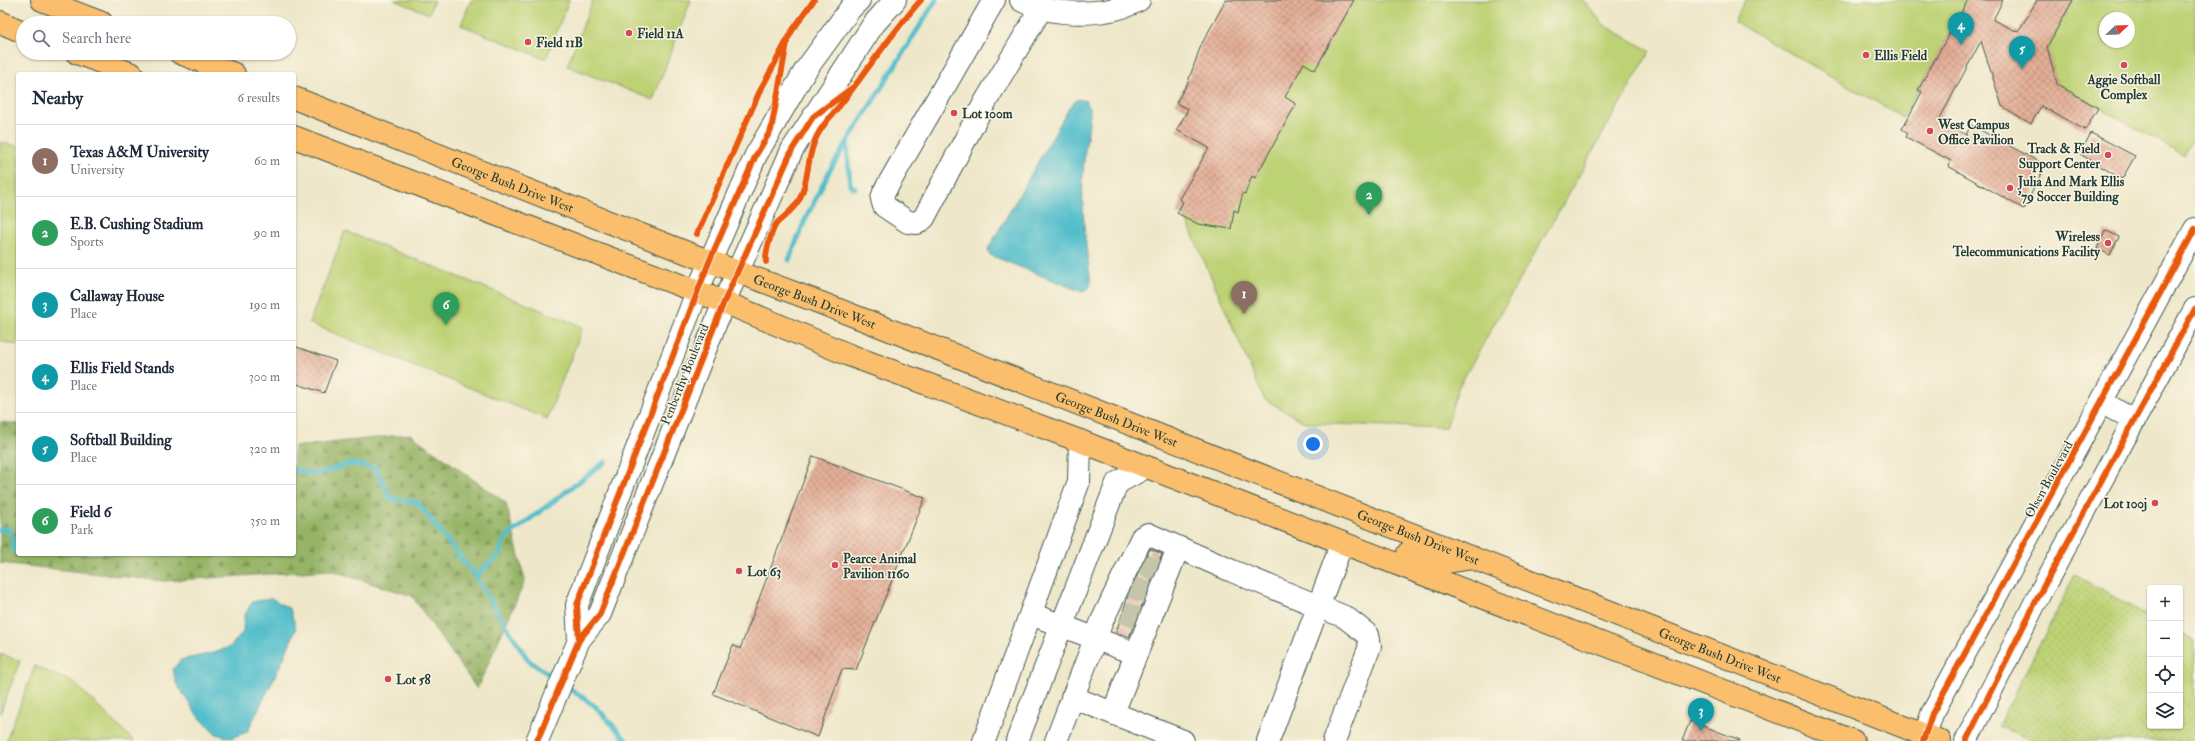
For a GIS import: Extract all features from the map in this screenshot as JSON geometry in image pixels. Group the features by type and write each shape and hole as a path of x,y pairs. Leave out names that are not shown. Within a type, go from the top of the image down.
{"main road":[{"path":"42,0 84,16"},
{"path":"0,22 16,29"},
{"path":"95,60 127,72"},
{"path":"198,60 229,72"},
{"name":"George Bush Drive West","path":"296,99 709,262 816,301 1474,557 1929,739"},
{"path":"296,138 724,302 849,355 1146,467 1853,741"},
{"path":"1342,543 1348,533 1352,533 1435,564 1474,557"}],"street":[{"name":"Penberthy Boulevard","path":"580,640 577,605 709,262 756,155 805,71 850,9 859,0"},
{"name":"Penberthy Boulevard","path":"540,734 568,664 580,640 600,614 724,302 792,150 873,26 895,0"},
{"path":"994,0 884,192 882,199 884,206 908,222 917,223 924,218 984,104 1050,6"},
{"path":"1021,0 1081,13 1109,10 1139,0"},
{"name":"Olsen Boulevard","path":"1929,739 1932,714 2195,229"},
{"path":"1966,741 2040,593 2195,309"},
{"path":"2102,402 2134,421"},
{"path":"984,741 1079,482 1080,442"},
{"path":"1017,741 1117,483 1146,467"},
{"path":"1113,713 1136,654 1130,614 1149,567 1142,537 1148,534 1344,617 1368,635 1370,646 1334,741"},
{"path":"1268,741 1342,543"},
{"path":"1056,741 1096,638 1130,614 1149,567 1178,548"},
{"path":"1031,614 1136,654"},
{"path":"1072,697 1182,741"}],"green space":[{"path":"394,0 434,0 429,14"},
{"name":"Field 11B","path":"471,0 569,0 546,59 461,25"},
{"name":"Field 11A","path":"593,0 691,0 653,100 567,66"},
{"path":"1233,0 1583,0 1604,25 1650,51 1458,388 1446,428 1306,423 1264,399 1185,217 1177,213 1209,148 1177,130 1188,109 1176,103"},
{"name":"Ellis Field","path":"1745,0 1968,0 1903,117 1734,21"},
{"name":"Aggie Softball Complex","path":"2073,0 2195,0 2195,134 2184,155 2057,84 2047,47"},
{"path":"0,142 16,146 16,345 0,341"},
{"path":"345,231 583,327 547,419 309,323"},
{"path":"0,422 16,424 16,556 296,556 296,447 410,434 506,503 525,581 477,689 412,596 330,570 164,581 0,563"},
{"path":"2075,575 2147,615 2147,729 2183,729 2183,635 2195,642 2195,741 2034,741 1998,726"},
{"path":"0,654 20,661 0,714"},
{"path":"35,666 74,683 134,741 6,741"}],"water":[{"path":"1078,99 1086,101 1090,109 1083,176 1083,206 1085,237 1091,282 1089,288 1082,292 990,255 988,249 1071,105"},
{"path":"271,598 290,609 296,629 283,660 247,732 231,738 216,734 197,715 176,683 173,669 181,660 217,652 231,646 243,632 244,617 252,602"}],"building":[{"path":"1226,0 1354,0 1315,70 1304,63 1285,97 1296,104 1255,178 1252,176 1245,194 1243,193 1238,212 1234,210 1231,229 1198,224 1177,213 1183,202 1179,199 1209,148 1177,130 1188,109 1176,103 1188,82 1201,45"},
{"path":"1968,0 2003,0 1993,20 2018,32 2037,0 2073,0 2047,47 2057,84 2098,108 2085,130 2041,106 2031,124 2002,106 1981,41 1939,120 1966,135 1971,125 2045,165 2024,209 1948,166 1951,161 1906,137 1908,133 1902,129 1922,92 1918,90"},
{"name":"Track & Field Support Center","path":"2091,133 2135,156 2122,179 2080,154"},
{"name":"Wireless Telecommunications Facility","path":"2105,230 2119,237 2110,255 2097,249"},
{"path":"296,347 336,361 324,393 296,384"},
{"name":"Pearce Animal Pavilion 1160","path":"813,456 925,498 856,670 842,669 818,737 713,694 733,645 740,649"},
{"path":"1150,549 1162,554 1129,637 1116,632 1129,593"},
{"path":"1690,721 1740,740 1740,741 1682,741"}],"waterway":[{"path":"789,260 805,220 830,170 936,0"},
{"path":"847,143 850,185 855,188"},
{"path":"475,576 499,555 505,538 605,462"},
{"path":"296,470 302,472 316,473 349,464 375,468 391,499 417,502 475,576 528,660 557,680"},
{"path":"0,530 6,529 11,532 14,550 16,551"},
{"path":"566,686 595,706 627,741"}],"tunnel":[{"path":"1141,564 1157,570"},
{"path":"1131,587 1148,593"},
{"path":"1123,612 1138,618"}],"cycle path":[{"path":"697,234 759,93 792,31 814,0"},
{"path":"766,262 769,241 773,229 778,222 790,212 799,200 805,184 811,152 819,132 890,38 921,0"},
{"path":"579,640 577,605 709,262 756,155 771,130 787,43"},
{"path":"537,741 579,640 600,614 724,302 792,150 813,117 852,88"},
{"path":"1923,741 1932,714 2195,229"},
{"path":"1966,741 2040,593 2195,309"}],"place":[{"name":"Field 11A","path":"629,33"},
{"name":"Field 11B","path":"528,42"},
{"name":"Ellis Field Stands","path":"1961,45"},
{"name":"Ellis Field","path":"1866,55"},
{"name":"Aggie Softball Complex","path":"2124,65"},
{"name":"Softball Building","path":"2022,69"},
{"name":"Lot 100m","path":"954,113"},
{"name":"West Campus Office Pavilion","path":"1930,131"},
{"name":"Track & Field Support Center","path":"2108,155"},
{"name":"Julia And Mark Ellis '79 Soccer Building","path":"2010,188"},
{"name":"E.B. Cushing Stadium","path":"1369,215"},
{"name":"Wireless Telecommunications Facility","path":"2108,243"},
{"name":"Texas A&M University","path":"1244,314"},
{"name":"Field 6","path":"446,325"},
{"name":"Lot 100j","path":"2155,503"},
{"name":"Pearce Animal Pavilion 1160","path":"835,565"},
{"name":"Lot 63","path":"739,571"},
{"name":"Lot 58","path":"388,679"},
{"name":"Callaway House","path":"1701,731"}]}
